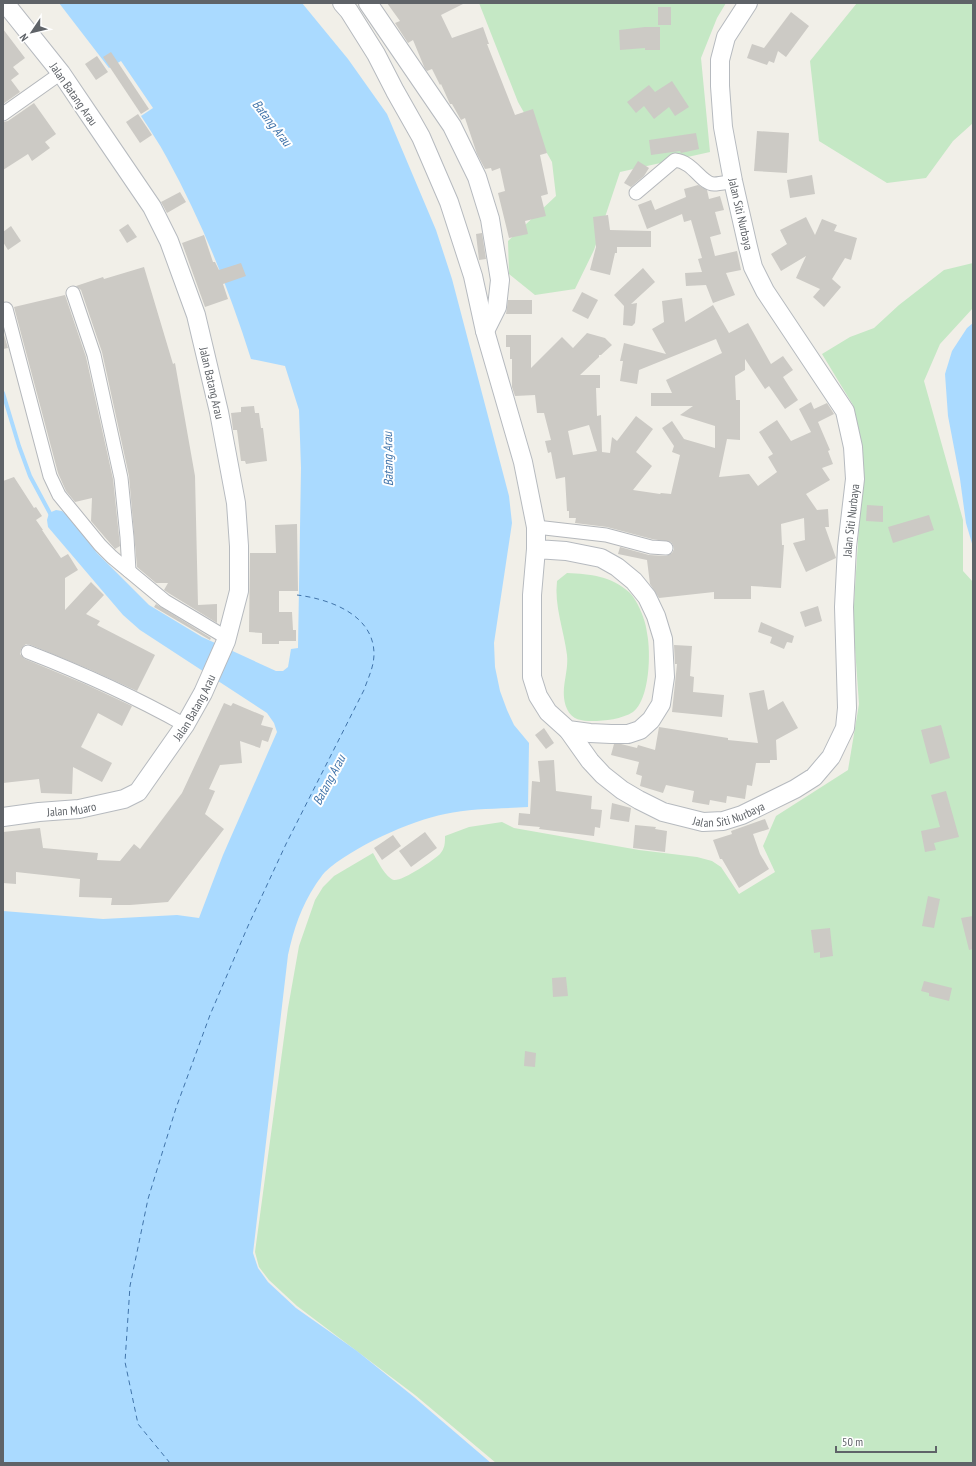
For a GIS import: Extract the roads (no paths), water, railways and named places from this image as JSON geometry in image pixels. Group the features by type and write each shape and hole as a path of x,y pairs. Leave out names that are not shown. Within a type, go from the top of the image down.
{"street":[{"name":"Jalan Batang Arau","path":"5,3 61,73 152,207 168,241 196,314 220,412 236,503 239,546 239,591 227,639 203,693 186,725 138,792"},
{"name":"Jalan Siti Nurbaya","path":"342,3 349,11 376,54 420,137 449,202 473,276 485,331 523,462 536,527 536,549 532,595 532,677 538,696 548,712 568,730 590,761 603,775 622,790 662,812 703,822 723,821 742,815 789,792 814,777 831,756 845,728 847,708 844,607 847,547 854,479 853,447 845,411 765,291 753,267 733,181 723,127 720,86 720,60 726,37 748,3"},
{"path":"368,3 452,126 476,177 490,219 500,280 497,307 485,331"},
{"path":"3,114 61,73"},
{"path":"636,193 675,160 683,161 706,182 713,184 733,181"},
{"path":"73,293 94,355 121,478 127,537 128,571"},
{"path":"6,309 28,398 50,476 59,495 100,545 128,571 165,602 227,639"},
{"path":"536,527 606,535 651,547 666,548"},
{"path":"536,549 566,551 601,558 617,567 634,581 647,597 656,616 663,639 665,677 661,704 651,720 640,730 628,734 590,733 568,730"},
{"path":"28,652 79,673 160,711 186,725"},
{"name":"Jalan Muaro","path":"3,817 39,812 79,809 124,799 138,792"}],"water":[{"name":"Batang Arau","path":"59,3 302,3 348,59 387,114 436,230 452,279 509,496 512,523 494,643 495,667 500,691 507,710 514,725 529,743 528,807 455,812 415,822 382,836 350,853 325,872 316,884 306,901 299,918 288,955 253,1253 258,1268 268,1282 296,1308 357,1351 414,1397 491,1463 3,1463 3,911 103,919 177,915 199,918 223,855 277,732 274,723 267,713 140,630 123,615 48,527 47,520 49,513 56,510 62,511 68,516 97,553 149,605 202,637 276,671 283,671 288,667 291,649 298,648 301,468 299,410 285,366 251,359 234,307 203,231 180,182 158,142 141,116 153,108 121,61 109,68"},
{"path":"973,323 973,547 966,523 960,479 948,416 945,374 952,351 967,328"}],"waterway":[{"path":"3,393 30,476 52,517"}]}
